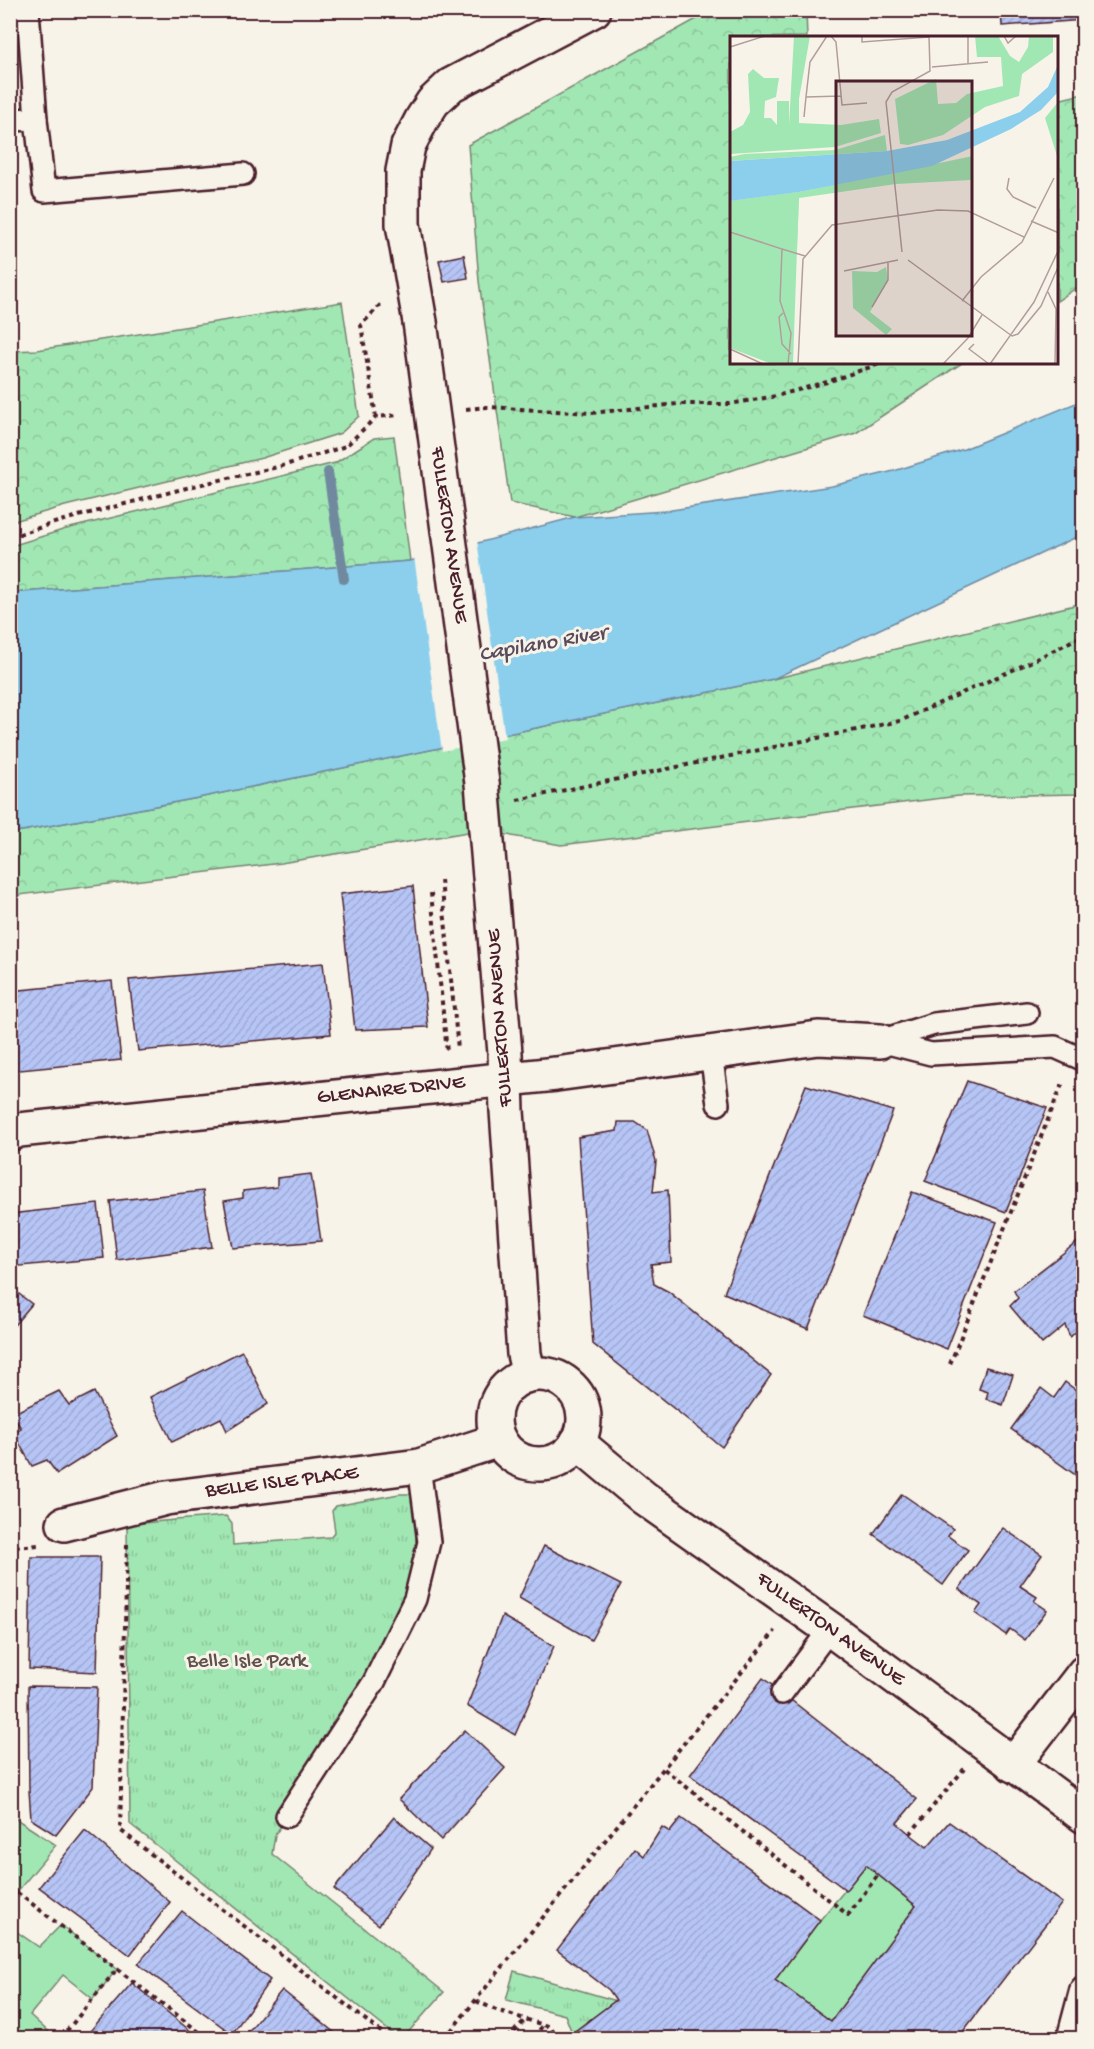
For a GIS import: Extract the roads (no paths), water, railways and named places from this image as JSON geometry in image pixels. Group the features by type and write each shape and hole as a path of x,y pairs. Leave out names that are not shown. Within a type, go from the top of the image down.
{"street":[{"name":"FULLERTON AVENUE","path":"529,1375 524,1354 506,1079 483,795 420,322 403,224 403,171 408,146 422,119 432,102 451,85 594,10"},
{"name":"GLENAIRE DRIVE","path":"10,1134 19,1130 506,1079 818,1038 880,1041"},
{"path":"544,1374 558,1378 571,1387 579,1399 584,1414 583,1428 577,1442 569,1452 545,1464 518,1459 507,1451 499,1440 495,1427 494,1414 498,1401 516,1380 529,1375 544,1374"},
{"name":"BELLE ISLE PLACE","path":"64,1524 166,1498 419,1466 499,1440"},
{"name":"FULLERTON AVENUE","path":"577,1442 644,1498 830,1629 1083,1816"},
{"path":"1013,1765 1083,1673"}],"lane":[{"path":"28,10 44,191 243,174"},
{"path":"10,120 36,119"},
{"path":"880,1041 934,1024 1027,1012"},
{"path":"880,1041 931,1054 1055,1047 1083,1060"},
{"path":"711,1053 718,1104"},
{"path":"287,1816 375,1682 415,1599 429,1542 419,1466"},
{"path":"782,1693 830,1629"},
{"path":"1068,2038 1083,1986"}],"water":[{"name":"Capilano River","path":"1083,400 1083,534 773,679 198,798 11,833 11,593 410,561 575,517 665,511 832,486 894,471 964,449"}],"waterway":[{"path":"328,472 344,579"}],"park label":[{"name":"Belle Isle Park","path":"247,1662"}]}
